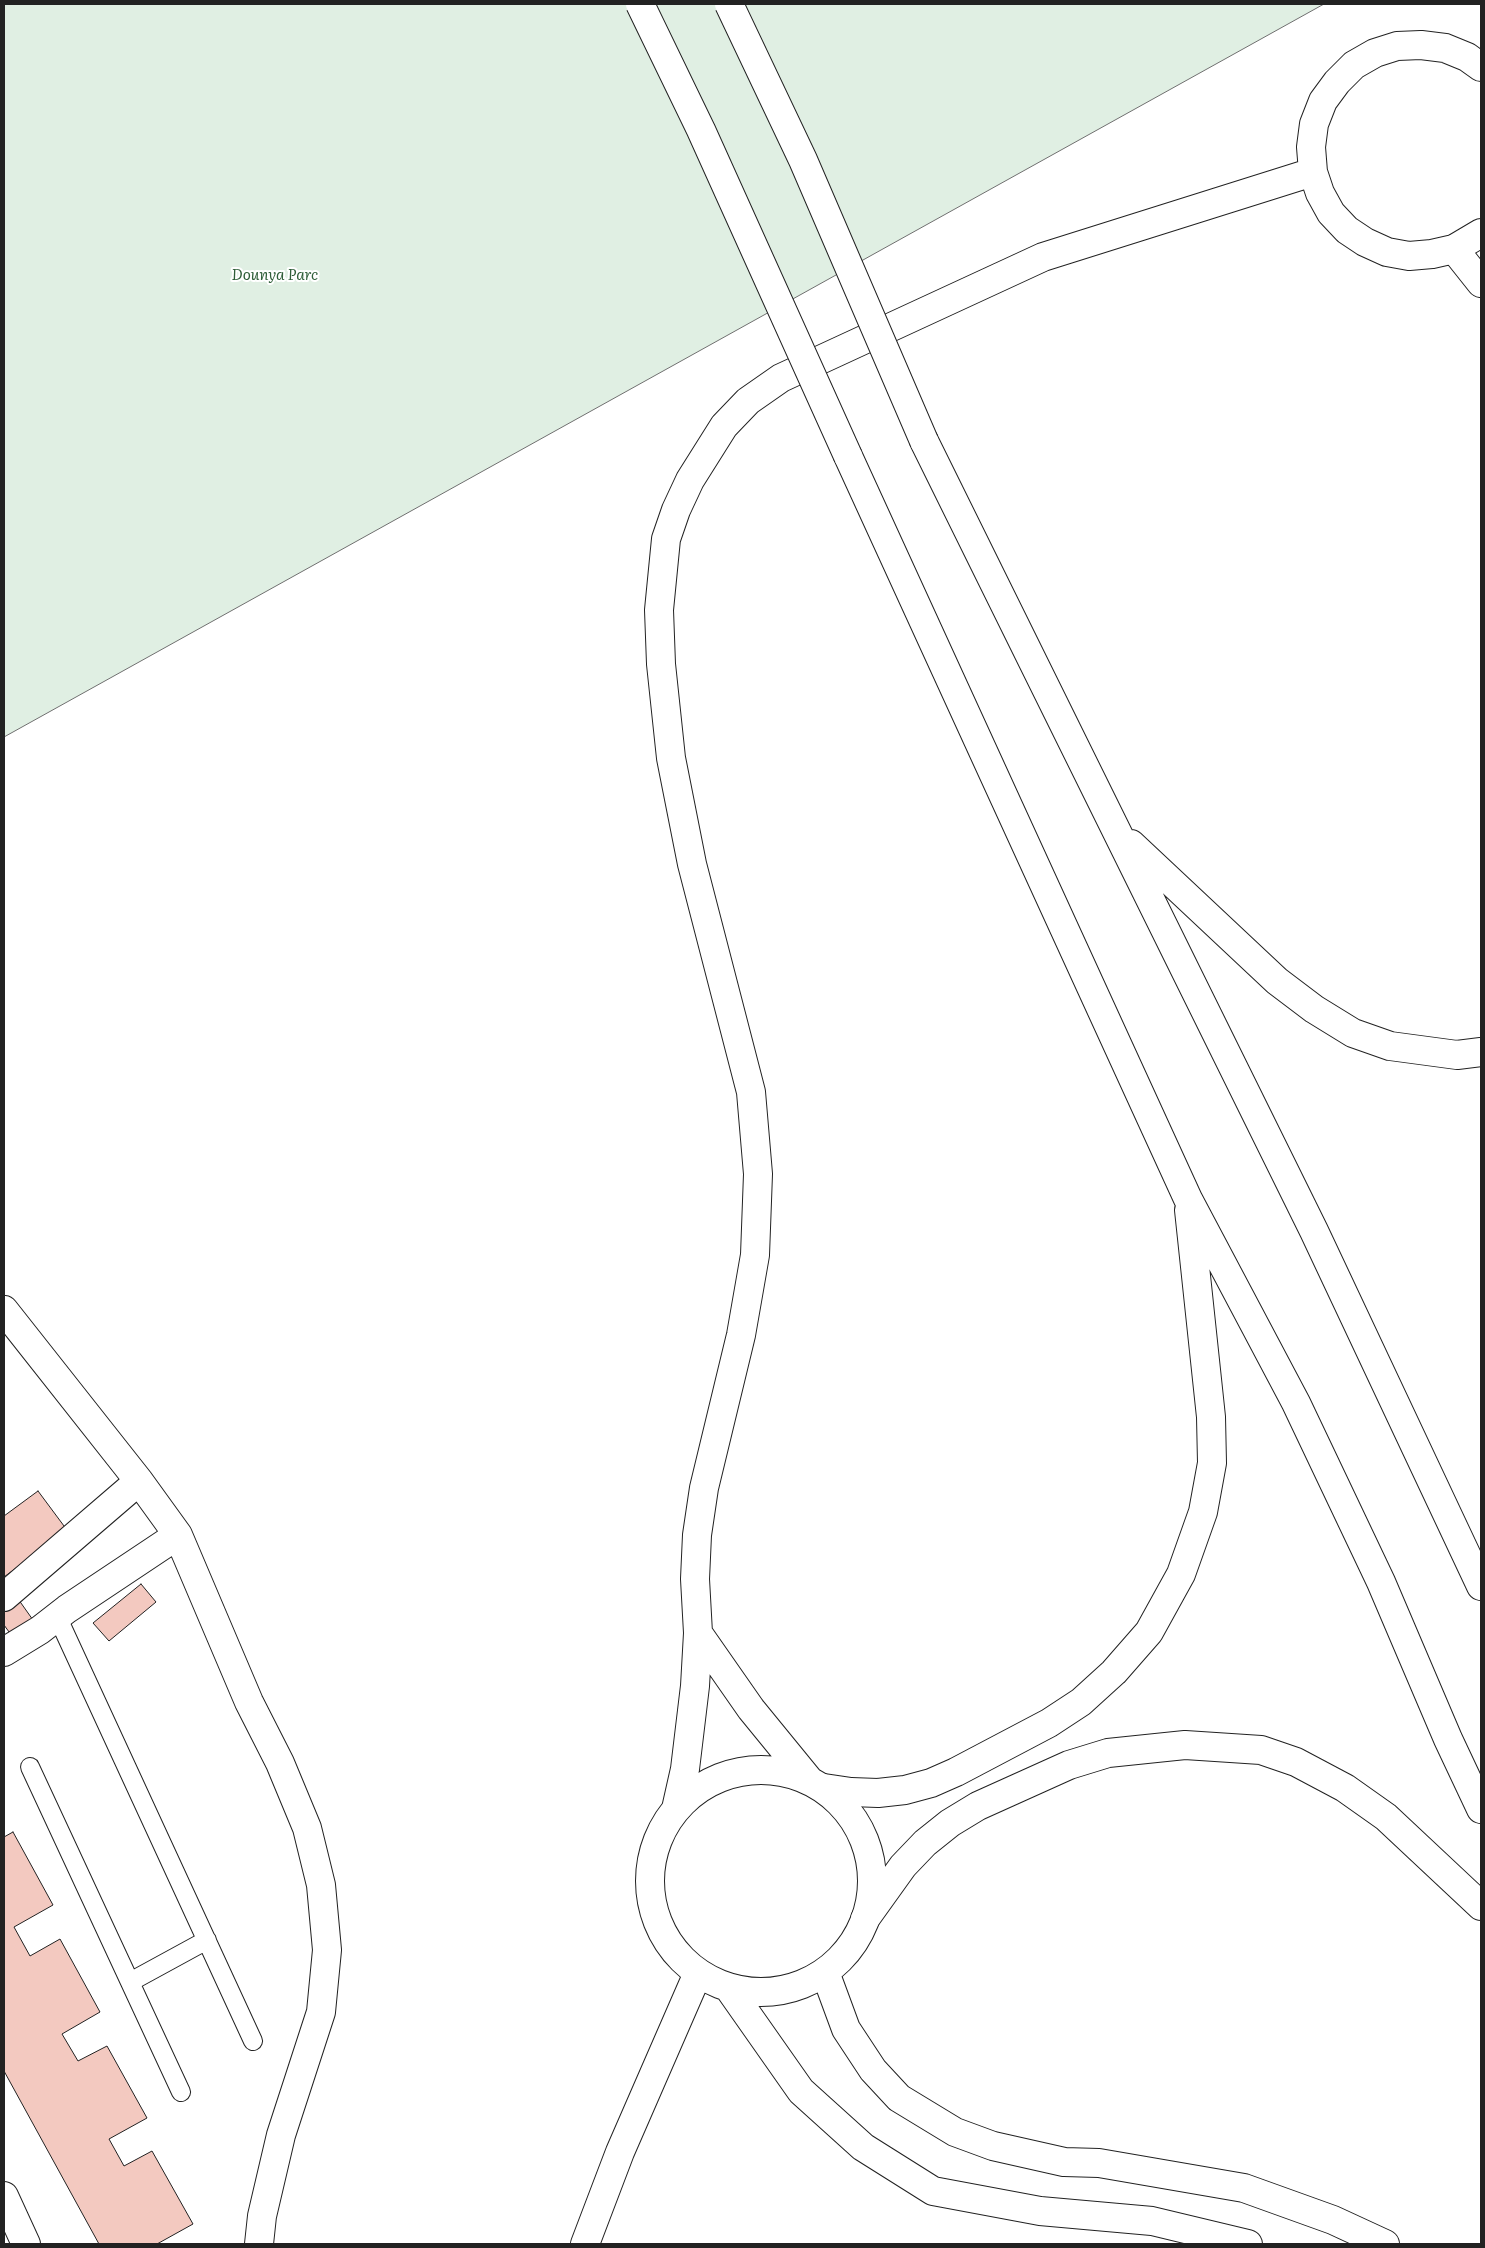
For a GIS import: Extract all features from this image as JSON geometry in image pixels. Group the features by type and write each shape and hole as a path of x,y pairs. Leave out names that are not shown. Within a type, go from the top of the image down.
{"main road":[{"path":"640,4 701,130 1188,1199 1296,1403 1381,1582 1448,1739 1481,1809"},
{"path":"729,4 803,160 924,441 1314,1231 1481,1586"},
{"path":"1481,67 1467,57 1445,48 1421,45 1397,46 1375,53 1354,65 1337,82 1323,101 1314,124 1311,147 1313,172 1320,193 1331,213 1347,230 1365,242 1387,252 1409,256 1432,254 1454,249 1481,233"},
{"path":"676,1809 691,1727 698,1634 695,1579 696,1535 704,1488 741,1335 755,1255 758,1174 751,1092 692,864 671,758 661,664 660,610 666,539 676,510 690,480 724,426 748,401 782,378 1043,256 1313,172"},
{"path":"1454,249 1481,283"},
{"path":"1118,831 1277,980 1314,1009 1354,1033 1390,1046 1457,1055 1481,1052"},
{"path":"1188,1199 1211,1417 1212,1463 1202,1512 1181,1574 1148,1632 1114,1672 1081,1702 1049,1723 956,1772 905,1790 869,1793 817,1784 781,1771 752,1769 723,1776 698,1789 676,1809 659,1835 650,1865 650,1896 659,1926 675,1952 698,1973 728,1987 762,1993 795,1987 825,1972 849,1949 866,1919 903,1866 925,1843 950,1823 978,1806 1069,1765 1108,1753 1185,1745 1261,1750 1296,1762 1345,1788 1386,1817 1481,1906"},
{"path":"4,1310 139,1481 178,1535 307,1828 321,1885 327,1950 321,2012 281,2135 262,2216 259,2244"},
{"path":"4,1596 139,1481"},
{"path":"4,1652 40,1630 178,1535"},
{"path":"698,1634 751,1709 817,1784 850,1814 867,1846 873,1883 866,1919"},
{"path":"825,1972 846,2029 873,2070 899,2098 955,2132 993,2146 1064,2162 1099,2163 1244,2188 1333,2220 1385,2244"},
{"path":"585,2244 620,2152 698,1973"},
{"path":"728,1987 801,2091 863,2147 933,2191 1040,2210 1152,2221 1248,2244"},
{"path":"4,2196 26,2244"}],"lane":[{"path":"58,1616 253,2040"},
{"path":"30,1767 181,2092"},
{"path":"130,1982 207,1940"}],"green space":[{"name":"Dounya Parc","path":"4,4 1324,4 4,737"}],"building":[{"path":"38,1491 67,1530 4,1577 4,1516"},
{"path":"141,1584 156,1602 109,1641 93,1623"},
{"path":"16,1596 33,1620 12,1636 4,1625 4,1605"},
{"path":"13,1832 53,1905 14,1927 30,1956 60,1939 100,2012 62,2034 78,2061 107,2046 147,2118 109,2139 124,2166 152,2151 193,2224 157,2244 99,2244 4,2071 4,1837"}]}
